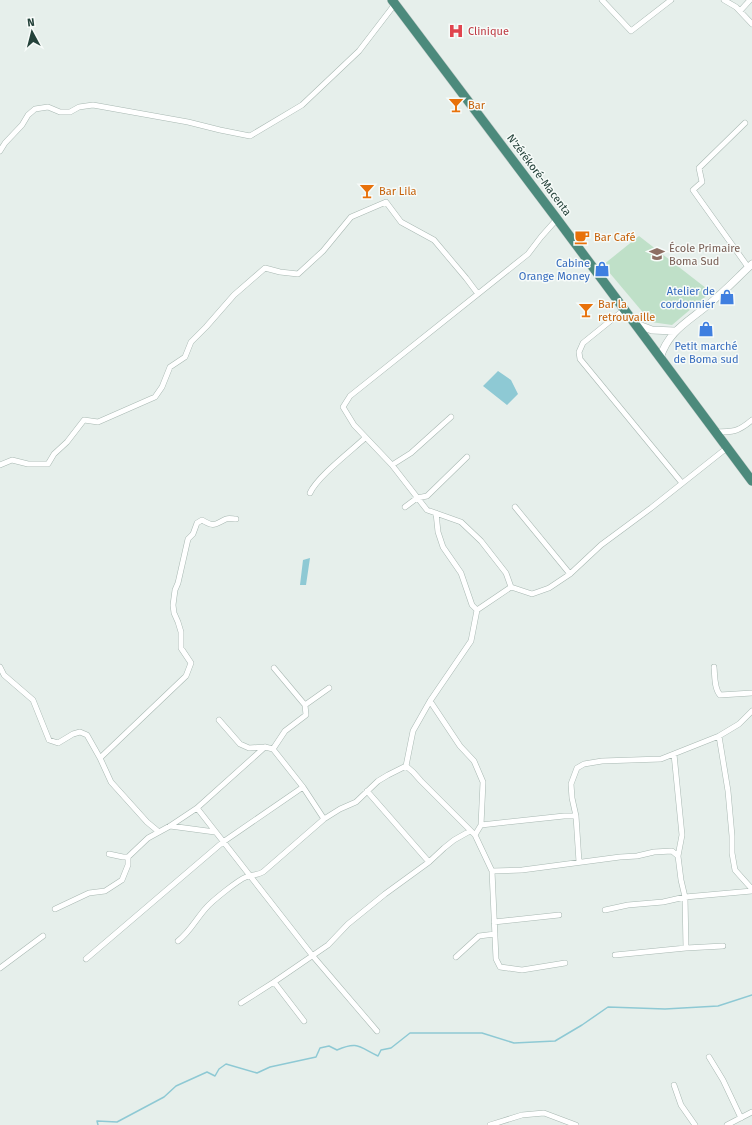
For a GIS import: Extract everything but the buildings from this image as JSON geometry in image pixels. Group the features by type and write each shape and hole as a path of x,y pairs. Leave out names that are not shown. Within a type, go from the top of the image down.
{"highway":[{"name":"N'zérékoré-Macenta","path":"393,2 625,309 752,481"}],"street":[{"path":"602,0 631,31 671,0"},
{"path":"724,0 740,11 752,24"},
{"path":"740,11 750,0"},
{"path":"0,151 5,142 22,125 28,115 35,108 48,107 60,112 70,112 79,107 93,105 188,122 250,136 302,106 359,51 393,2"},
{"path":"660,358 664,345 674,332 710,304 750,265 693,190 702,182 699,168 745,123"},
{"path":"0,465 12,460 28,464 48,464 54,454 67,442 84,420 98,422 155,397 162,387 170,367 185,357 191,342 234,294 266,268 280,272 298,274 323,252 351,217 386,202 401,222 434,240 478,294"},
{"path":"511,587 506,573 481,541 461,522 427,510 392,465 354,425 343,408 350,396 528,254 557,219"},
{"path":"625,309 583,343 579,352 580,359 682,483"},
{"path":"636,324 652,330 674,332"},
{"path":"392,465 411,454 451,417"},
{"path":"715,432 736,431 752,420"},
{"path":"310,494 312,489 327,472 365,438"},
{"path":"511,587 532,594 549,588 570,574 601,545 651,508 728,447"},
{"path":"405,507 418,498 427,496 467,457"},
{"path":"515,508 570,574"},
{"path":"436,514 438,532 443,547 461,573 472,605 477,610"},
{"path":"100,758 186,676 191,663 181,648 181,632 174,613 173,605 175,590 188,539 193,534 197,523 202,520 208,524 216,525 227,518 236,519"},
{"path":"406,766 413,731 430,701 471,641 477,610 511,587"},
{"path":"0,667 4,675 33,700 49,740 58,743 73,734 80,732 86,735 100,758 111,782 147,822 159,832"},
{"path":"714,667 716,687 720,695 752,693"},
{"path":"273,749 285,731 306,714 305,705 274,668"},
{"path":"305,705 329,688"},
{"path":"430,701 460,746 474,761 483,782 481,825 475,835"},
{"path":"579,862 576,816 571,784 577,768 584,764 602,761 662,759 719,736 739,724 752,711"},
{"path":"219,720 240,744 249,748 265,747 273,749 303,787 324,819"},
{"path":"719,736 728,791 732,853 735,870 752,890"},
{"path":"55,909 88,893 105,891 122,880 128,865 128,857 148,838 170,826 197,808 265,747"},
{"path":"674,754 682,835 678,856 685,897 686,948"},
{"path":"178,941 189,932 206,908 214,900 244,878 256,876 264,872 324,819 340,809 356,802 378,781 406,766"},
{"path":"406,766 475,835 492,871 496,959 500,967 522,970 565,962"},
{"path":"86,959 223,842 303,787"},
{"path":"367,791 430,862"},
{"path":"197,808 312,955 377,1031"},
{"path":"481,825 576,816"},
{"path":"170,826 215,832"},
{"path":"241,1003 328,945 348,924 385,894 430,862 454,840 470,831"},
{"path":"492,871 522,870 637,856 654,852 672,852 678,856"},
{"path":"109,854 128,857"},
{"path":"605,910 628,905 663,902 685,897 752,890"},
{"path":"494,922 559,915"},
{"path":"456,957 479,936 495,934"},
{"path":"0,968 44,936"},
{"path":"615,955 723,946"},
{"path":"274,982 304,1021"},
{"path":"709,1057 723,1080 741,1118"},
{"path":"674,1085 681,1105 694,1125"},
{"path":"727,1125 752,1112"},
{"path":"490,1125 522,1116 544,1113 576,1125"}],"green space":[{"path":"639,236 711,292 672,325 651,322 603,265"}],"water":[{"path":"498,371 511,380 518,394 507,405 483,386"},
{"path":"310,558 306,585 300,585 303,560"}],"waterway":[{"path":"98,1125 97,1121 117,1122 164,1097 176,1086 207,1072 215,1076 219,1069 226,1064 257,1073 270,1067 316,1057 320,1048 329,1046 337,1050 344,1047 358,1046 378,1056 381,1050 391,1048 410,1033 482,1033 514,1043 555,1041 608,1007 665,1009 718,1006 752,995"}],"place":[{"name":"Clinique","path":"456,31"},
{"name":"Bar","path":"456,105"},
{"name":"Bar Lila","path":"367,191"},
{"name":"Bar Café","path":"582,237"},
{"name":"École Primaire Boma Sud","path":"657,254"},
{"name":"Cabine Orange Money","path":"602,269"},
{"name":"Atelier de cordonnier","path":"727,297"},
{"name":"Bar la retrouvaille","path":"586,310"},
{"name":"Petit marché de Boma sud","path":"706,329"}]}
